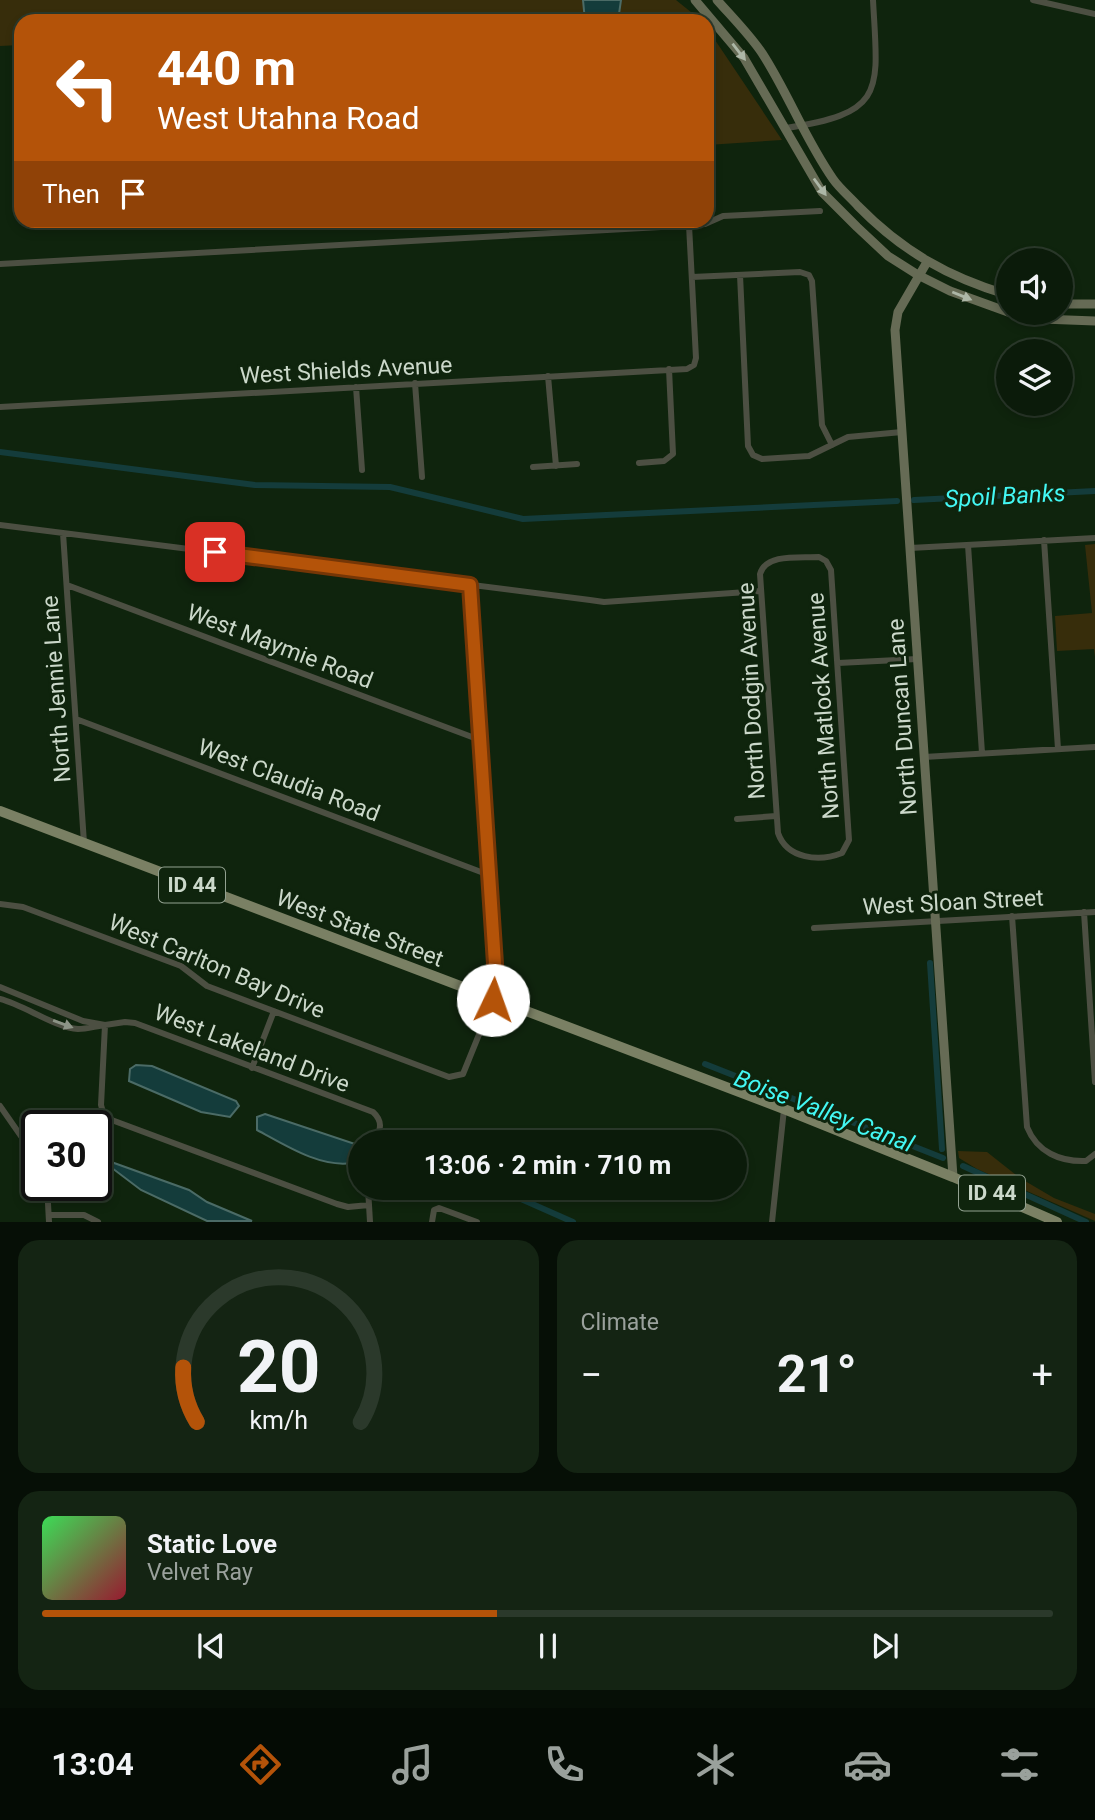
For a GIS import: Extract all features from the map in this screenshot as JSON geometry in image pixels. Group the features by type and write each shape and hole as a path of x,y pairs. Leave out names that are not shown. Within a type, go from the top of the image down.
{"main road":[{"name":"West State Street","path":"2,814 784,1109 1057,1222"}],"street":[{"path":"695,0 707,14"},
{"path":"717,0 761,53 814,150 835,181 898,243 927,262 966,281 996,291"},
{"path":"786,128 850,113 868,98 876,73 873,0"},
{"path":"1033,0 1095,14"},
{"path":"714,22 744,58 822,191 888,256 950,291 996,308"},
{"path":"714,220 723,216 820,211"},
{"path":"0,264 636,228"},
{"path":"689,228 692,278 800,272 808,275 812,281 822,425 832,445"},
{"name":"North Duncan Lane","path":"927,262 898,312 895,330 953,1177"},
{"path":"740,275 748,446 753,455 762,459 800,457 818,453 848,437 902,432"},
{"name":"West Shields Avenue","path":"0,407 687,369 694,365 696,358 692,278"},
{"path":"1073,304 1095,304"},
{"path":"1073,320 1095,321"},
{"path":"639,463 664,461 671,458 674,450 669,369"},
{"path":"548,376 556,466"},
{"path":"415,383 422,477"},
{"path":"355,387 362,470"},
{"path":"533,467 577,464"},
{"path":"0,525 604,601 761,591"},
{"name":"North Jennie Lane","path":"63,533 84,843"},
{"path":"910,548 1095,538"},
{"path":"1044,540 1058,749"},
{"path":"968,545 982,753"},
{"name":"North Dodgin Avenue","path":"827,561 818,557 772,560 764,564 760,574 761,591 776,816 781,841 788,850 797,855 837,855 846,849"},
{"name":"North Matlock Avenue","path":"827,561 831,570 838,663 849,840 846,849"},
{"name":"West Maymie Road","path":"67,584 480,740"},
{"path":"470,585 496,979 493,1000"},
{"path":"838,663 917,659"},
{"name":"West Claudia Road","path":"76,719 489,875"},
{"path":"924,757 1095,747"},
{"path":"737,819 776,816"},
{"name":"West Carlton Bay Drive","path":"0,904 23,907 181,966 208,986 449,1077 458,1077 466,1069 493,1000"},
{"path":"1084,912 1095,1082"},
{"name":"West Sloan Street","path":"814,928 1095,912"},
{"path":"1012,916 1027,1128 1035,1142 1045,1152 1056,1157 1077,1161 1094,1157"},
{"name":"West Lakeland Drive","path":"0,987 83,1021 105,1025"},
{"name":"West Lakeland Drive","path":"0,999 69,1028 80,1029 125,1021 135,1023 373,1112 381,1122 381,1130"},
{"path":"252,1068 274,1011"},
{"path":"105,1025 103,1112 109,1119 337,1204 348,1207 369,1205"},
{"path":"0,1107 21,1137"},
{"path":"772,1222 784,1109"},
{"path":"369,1200 370,1222"},
{"path":"432,1222 434,1210 439,1208 477,1222"},
{"path":"49,1218 84,1215 98,1222"}],"shaded area":[{"path":"0,0 676,0 693,14 14,14 14,45 0,46"},
{"path":"714,38 782,140 714,145"},
{"path":"1095,544 1095,657 1094,649 1057,651 1055,616 1092,613 1085,545"},
{"path":"958,1151 987,1152 1020,1178 1054,1198 1095,1214 1095,1221 977,1169 959,1158"}],"water":[{"path":"583,0 621,0 619,14 584,14"},
{"path":"136,1065 152,1066 236,1101 239,1106 230,1117 201,1112 129,1081 130,1069"},
{"path":"265,1114 348,1142 348,1163 315,1159 291,1148 257,1130 257,1117"},
{"path":"112,1162 189,1190 207,1202 252,1221 207,1221 141,1190 112,1168"}],"waterway":[{"path":"0,452 255,485 390,487 523,519 897,501"},
{"name":"Spoil Banks","path":"914,500 1095,491"},
{"path":"930,963 942,1149"},
{"name":"Boise Valley Canal","path":"705,1064 943,1158"},
{"name":"Boise Valley Canal","path":"963,1166 1086,1222"},
{"path":"523,1200 573,1222"}],"route":[{"path":"215,552 470,585 496,979 493,1000"}]}
